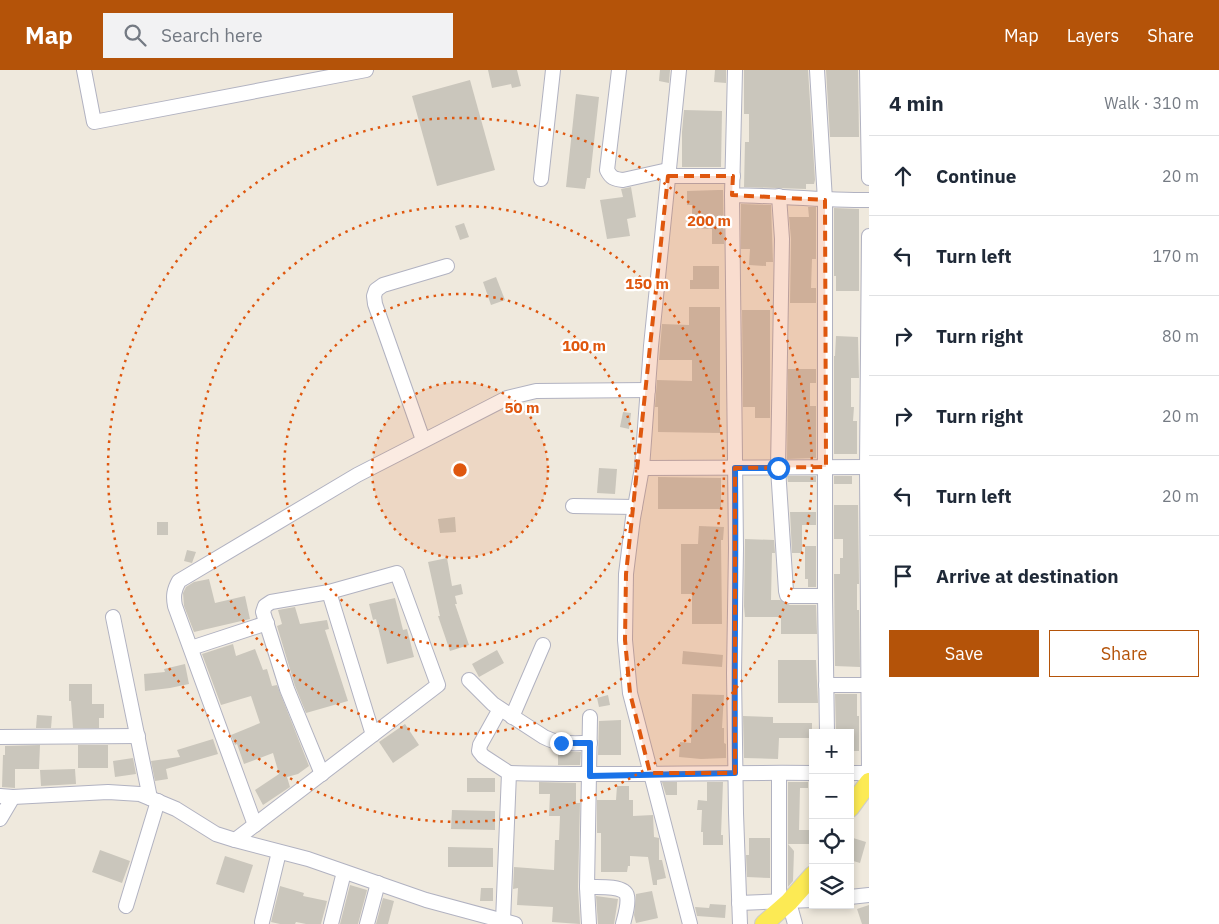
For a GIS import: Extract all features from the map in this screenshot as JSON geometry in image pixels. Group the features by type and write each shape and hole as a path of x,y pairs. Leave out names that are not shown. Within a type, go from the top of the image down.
{"main road":[{"path":"854,803 869,782"},
{"path":"764,924 809,879"}],"street":[{"path":"84,70 94,122 366,70"},
{"path":"541,179 553,70"},
{"path":"619,70 607,170 610,177 615,180 623,180 668,172 733,176"},
{"path":"678,70 642,468 626,574 625,640 630,694 690,924"},
{"path":"735,70 732,194 736,548 734,673 740,924"},
{"path":"818,70 825,200 827,729"},
{"path":"867,70 869,178"},
{"path":"732,194 825,200 869,200"},
{"path":"778,196 782,239 778,468 787,595 825,596"},
{"path":"854,773 869,773 869,236"},
{"path":"423,440 375,304 374,296 376,290 383,286 447,266"},
{"path":"255,825 175,606 175,588 179,581 357,475 507,398 536,391 648,390"},
{"path":"642,468 868,467"},
{"path":"573,506 635,507"},
{"path":"235,840 322,774 438,685 396,573 330,592 271,602 265,606 264,612 287,688 322,774"},
{"path":"330,592 373,735"},
{"path":"114,617 138,736 154,799 126,906"},
{"path":"190,648 267,623"},
{"path":"512,717 543,645"},
{"path":"469,680 500,709 552,742 590,743"},
{"path":"826,684 868,685"},
{"path":"500,709 480,745 479,751 483,756 509,773 590,776 650,773 809,773"},
{"path":"589,924 587,886 590,718"},
{"path":"0,737 138,736"},
{"path":"0,819 6,796 108,792 140,794 176,809 216,834 308,859 426,900 509,922 509,773"},
{"path":"779,773 784,902 795,924"},
{"path":"262,922 279,852"},
{"path":"331,924 344,872"},
{"path":"368,924 378,883"},
{"path":"587,886 618,889 627,894 628,898 623,924"},
{"path":"854,897 869,896"},
{"path":"739,903 809,900"}],"highlighted area":[{"path":"668,176 733,176 732,195 825,200 826,467 735,468 735,773 650,773 630,693 625,640 626,574"}],"building":[{"path":"488,70 517,70 521,86 512,88 511,84 492,88"},
{"path":"660,70 670,70 669,83 659,81"},
{"path":"715,70 726,70 726,83 714,82"},
{"path":"744,70 808,70 815,180 814,184 806,184 806,189 744,187 745,142 749,142 749,114 744,114"},
{"path":"826,70 858,70 859,137 830,137"},
{"path":"470,80 495,170 437,186 412,96"},
{"path":"576,94 599,97 590,178 587,178 585,189 566,187"},
{"path":"684,110 722,111 721,167 682,167"},
{"path":"631,187 636,217 627,219 630,236 607,239 600,200 623,197 621,189"},
{"path":"723,190 724,244 712,244 712,229 692,228 692,205 687,205 687,191"},
{"path":"741,204 771,205 773,262 766,262 766,266 749,265 750,249 741,249"},
{"path":"808,207 816,207 816,259 812,259 811,288 816,288 816,303 790,303 791,239 789,217 809,217"},
{"path":"834,208 859,209 859,291 836,291 836,276 834,276"},
{"path":"464,223 469,237 460,240 455,226"},
{"path":"693,266 719,266 719,289 690,289 690,280 693,280"},
{"path":"496,277 505,300 491,305 483,282"},
{"path":"689,307 720,307 720,433 658,432 658,407 655,407 657,380 692,381 692,360 659,360 662,324 689,325"},
{"path":"742,310 770,310 770,418 755,418 755,407 743,407"},
{"path":"836,336 858,337 859,378 851,378 851,407 854,407 853,421 857,421 857,454 834,454 834,356"},
{"path":"788,369 816,369 816,383 810,383 810,406 816,406 816,458 787,459"},
{"path":"623,412 631,413 629,429 620,427"},
{"path":"599,468 617,469 615,494 597,493"},
{"path":"787,476 816,476 816,482 788,482"},
{"path":"834,476 852,476 852,484 834,484"},
{"path":"658,477 721,478 721,509 658,509"},
{"path":"834,505 858,505 859,584 857,584 857,610 859,610 860,667 835,666 834,574 840,574 840,558 843,558 843,539 834,539"},
{"path":"790,512 816,512 816,525 802,525 802,553 792,553"},
{"path":"455,517 456,532 440,533 438,519"},
{"path":"157,522 168,522 168,535 157,535"},
{"path":"699,526 724,527 723,540 721,540 722,624 692,624 692,594 681,594 681,544 698,544"},
{"path":"745,539 774,540 775,553 772,553 771,600 780,600 790,605 816,605 817,634 781,634 781,617 745,617"},
{"path":"805,546 816,546 816,587 808,587 808,579 805,579"},
{"path":"187,550 196,552 192,563 184,561"},
{"path":"447,558 452,586 461,584 463,594 455,596 457,604 455,604 469,645 450,651 438,616 440,616 428,562"},
{"path":"209,579 215,603 245,596 250,619 194,632 184,606 183,593 186,587 194,582"},
{"path":"395,598 403,630 407,629 414,657 387,664 376,619 373,620 369,604"},
{"path":"295,607 300,624 327,620 329,629 325,630 348,701 306,713 295,686 277,626 282,624 278,610"},
{"path":"233,644 236,656 255,649 263,670 267,669 272,686 277,685 309,766 298,774 287,777 290,787 263,805 255,790 279,774 273,753 244,764 237,744 235,745 231,735 260,723 251,696 221,705 202,654"},
{"path":"497,650 504,663 479,677 472,664"},
{"path":"683,651 723,655 722,667 682,664"},
{"path":"778,660 816,660 818,703 778,703"},
{"path":"185,664 189,684 145,691 144,674 165,672 164,669"},
{"path":"69,684 92,684 92,704 104,704 104,718 99,718 99,728 73,728 71,701 69,701"},
{"path":"692,694 724,695 722,728 724,728 726,758 701,759 679,757 680,742 691,743"},
{"path":"835,694 857,694 859,751 854,751 854,729 836,729"},
{"path":"608,695 610,705 599,707 597,698"},
{"path":"37,715 52,716 51,728 36,728"},
{"path":"743,716 773,717 773,723 812,723 812,729 809,729 809,738 779,738 778,759 744,758"},
{"path":"621,720 621,755 598,755 599,721"},
{"path":"405,724 419,745 393,763 379,742"},
{"path":"213,739 218,754 166,769 168,779 155,781 151,761 180,757 177,750"},
{"path":"40,745 39,769 15,769 15,788 2,787 5,746"},
{"path":"78,745 108,745 108,768 78,768"},
{"path":"558,751 581,752 580,765 558,765"},
{"path":"133,758 136,774 115,777 113,761"},
{"path":"75,769 76,784 41,786 40,770"},
{"path":"467,778 495,778 495,792 467,792"},
{"path":"539,782 576,783 576,803 580,803 578,887 580,924 552,922 553,907 517,905 518,888 513,889 514,867 554,870 555,840 559,840 560,816 549,816 550,794 539,794"},
{"path":"662,782 677,782 677,795 666,795"},
{"path":"707,782 723,782 721,835 723,835 723,845 703,845 703,832 701,832 702,810 697,810 698,800 707,801"},
{"path":"788,782 808,782 808,788 800,788 799,830 809,830 809,844 788,844"},
{"path":"617,786 629,786 629,800 633,800 633,816 653,815 654,837 659,838 659,860 662,860 666,878 657,880 657,885 653,885 648,857 630,856 630,866 628,866 627,872 601,872 601,833 597,833 597,800 616,800"},
{"path":"452,810 495,811 495,830 451,829"},
{"path":"749,838 770,838 770,878 747,877 746,855 749,855"},
{"path":"854,838 866,842 860,863 854,861"},
{"path":"788,844 794,851 793,881 788,887"},
{"path":"448,847 493,848 493,867 448,867"},
{"path":"100,850 130,861 122,883 92,872"},
{"path":"225,856 253,865 244,893 216,884"},
{"path":"350,885 367,890 358,924 340,924"},
{"path":"280,886 304,893 303,896 327,901 321,924 296,922 295,924 280,924 271,922"},
{"path":"481,888 493,888 493,901 480,901"},
{"path":"652,891 658,918 636,923 634,915 636,894"},
{"path":"596,896 618,899 614,924 598,924"},
{"path":"383,898 394,901 388,924 376,924"},
{"path":"710,904 726,905 725,918 697,916 695,907 709,908"},
{"path":"869,905 869,924 862,924 857,909"}],"route":[{"path":"561,743 590,743 590,776 650,773 735,773 735,468 778,468"}]}
